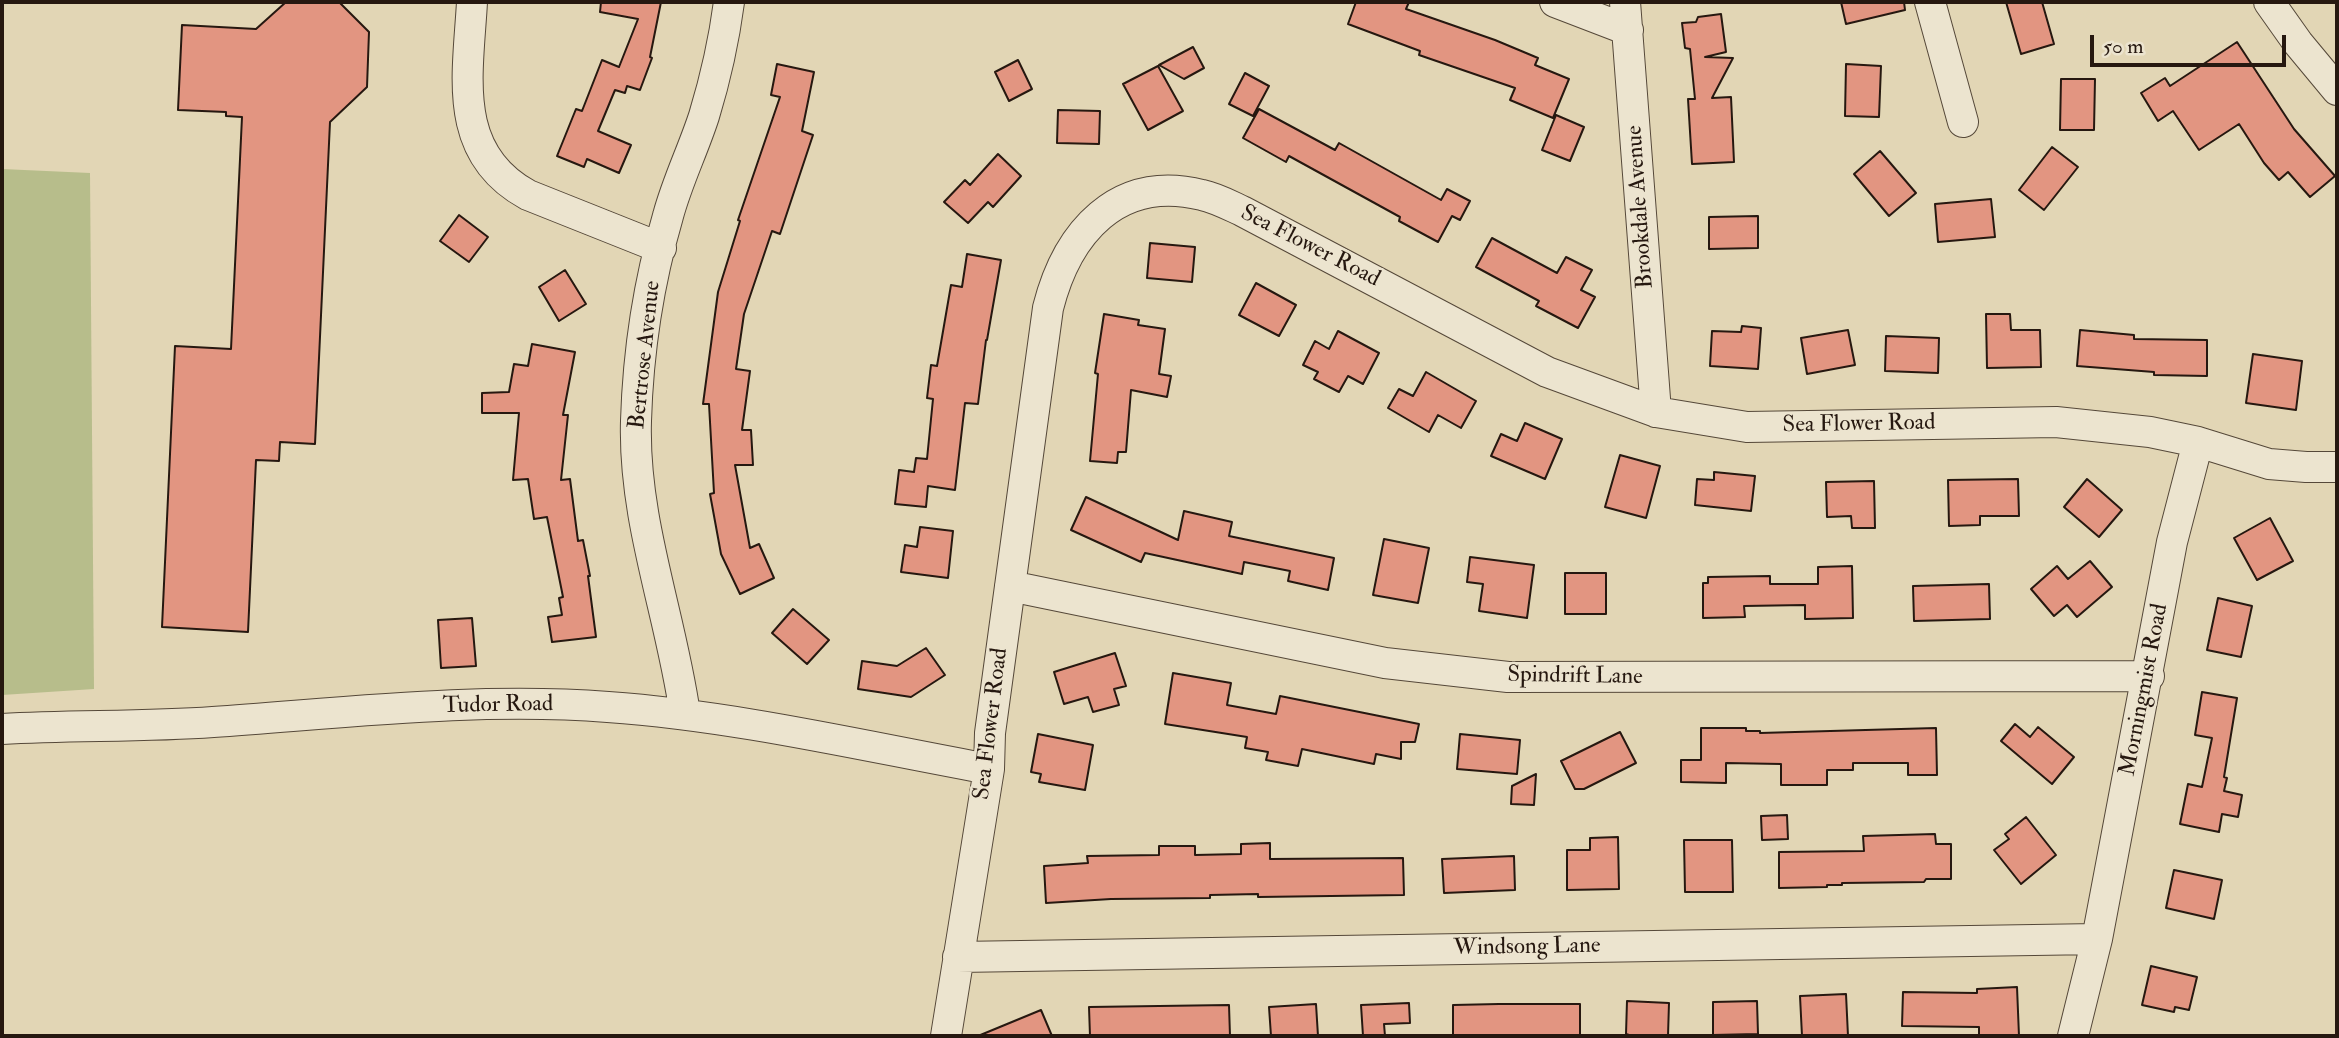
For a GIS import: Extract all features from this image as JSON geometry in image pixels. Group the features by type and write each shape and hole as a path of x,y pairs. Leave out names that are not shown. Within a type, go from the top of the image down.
{"street":[{"path":"472,2 466,92 473,132 489,164 512,186 528,195 661,248"},
{"name":"Bertrose Avenue","path":"685,713 679,671 645,530 637,478 636,421 650,290 668,216 704,115 729,2"},
{"path":"1555,2 1626,16"},
{"path":"1930,2 1963,122"},
{"path":"2269,2 2298,43 2337,90"},
{"name":"Brookdale Avenue","path":"1626,16 1656,412"},
{"name":"Sea Flower Road","path":"946,1036 989,769 990,733 1040,358 1056,279 1083,231 1112,206 1137,196 1164,191 1203,195 1242,211 1547,372 1656,412 1747,426 2056,422 2126,429 2199,442 2269,464 2337,467"},
{"name":"Morningmist Road","path":"2073,1036 2097,939 2149,676 2172,542 2199,442"},
{"name":"Spindrift Lane","path":"1010,586 1385,663 1507,677 2149,676"},
{"name":"Tudor Road","path":"2,729 210,722 317,713 501,704 606,706 685,713 989,769"},
{"name":"Windsong Lane","path":"958,957 2097,939"}],"green space":[{"path":"2,169 90,173 94,689 2,695"}],"building":[{"path":"286,2 339,2 369,32 367,87 330,122 315,444 280,442 279,461 256,460 248,632 162,627 175,346 231,349 242,117 226,116 226,112 178,110 182,25 256,29"},
{"path":"601,2 661,2 650,57 652,58 640,90 627,86 625,93 615,90 598,131 631,145 619,173 587,159 584,167 557,156 576,109 582,111 602,60 619,67 638,19 600,12"},
{"path":"1356,2 1409,2 1406,9 1538,58 1535,65 1569,79 1553,118 1510,100 1515,88 1419,55 1420,51 1348,24"},
{"path":"1841,2 1904,2 1905,10 1846,24"},
{"path":"2006,2 2042,2 2054,44 2021,54"},
{"path":"1721,14 1726,52 1705,57 1733,58 1712,98 1731,97 1734,162 1692,164 1688,99 1695,99 1690,49 1685,48 1682,23 1696,22 1698,17"},
{"path":"2237,42 2294,129 2335,176 2310,197 2288,172 2279,180 2264,163 2239,124 2199,150 2173,111 2158,121 2141,93 2165,78 2170,86"},
{"path":"1193,47 1204,68 1184,79 1159,65"},
{"path":"1018,60 1032,89 1009,101 995,72"},
{"path":"777,64 814,72 802,131 813,135 780,234 772,231 744,314 736,369 750,371 742,430 751,430 753,465 735,465 750,548 759,544 774,578 740,594 721,554 710,494 714,493 709,404 703,404 718,292 740,221 738,220 780,97 771,95"},
{"path":"1846,64 1881,66 1879,117 1845,116"},
{"path":"1158,66 1183,111 1148,130 1123,84"},
{"path":"1245,73 1269,86 1253,116 1229,104"},
{"path":"2061,79 2095,79 2094,130 2060,130"},
{"path":"1259,109 1335,150 1339,143 1441,200 1447,189 1470,201 1460,220 1452,216 1438,242 1399,221 1400,217 1289,156 1286,162 1243,138"},
{"path":"1058,110 1100,111 1099,144 1057,143"},
{"path":"1556,115 1584,127 1570,161 1542,150"},
{"path":"2052,147 2078,167 2044,210 2019,190"},
{"path":"1880,151 1916,193 1889,216 1854,174"},
{"path":"998,154 1021,176 993,207 988,202 968,223 944,202 965,180 970,185"},
{"path":"1991,199 1995,237 1938,242 1935,204"},
{"path":"459,215 488,237 469,262 440,241"},
{"path":"1758,216 1758,248 1709,249 1709,217"},
{"path":"1492,238 1557,273 1566,257 1592,270 1581,290 1595,297 1578,328 1536,306 1539,301 1476,267"},
{"path":"1150,243 1195,247 1192,282 1147,278"},
{"path":"967,254 1001,260 986,340 978,404 965,403 955,490 928,486 926,507 895,504 899,470 914,472 916,458 927,459 933,399 927,398 931,365 937,366 951,285 962,287"},
{"path":"565,270 586,304 559,321 539,287"},
{"path":"1256,283 1296,305 1279,336 1239,315"},
{"path":"1104,314 1139,320 1138,325 1165,329 1159,374 1171,376 1167,397 1131,390 1126,452 1118,452 1117,463 1090,461 1098,374 1095,373"},
{"path":"1986,314 2010,314 2011,330 2040,330 2041,367 1987,368"},
{"path":"1742,326 1761,328 1758,369 1710,366 1712,331 1741,332"},
{"path":"1848,330 1855,365 1807,374 1801,338"},
{"path":"2080,330 2134,335 2134,339 2207,340 2207,376 2154,375 2154,372 2077,366"},
{"path":"1338,331 1379,353 1363,384 1348,376 1339,392 1314,379 1318,372 1303,365 1315,341 1329,349"},
{"path":"1886,336 1939,338 1938,373 1885,371"},
{"path":"532,344 575,352 563,415 568,415 561,480 570,479 578,541 583,540 590,576 596,637 552,642 548,617 562,615 559,598 563,597 547,517 534,519 528,479 513,480 519,413 482,413 482,393 509,392 514,364 528,366"},
{"path":"2253,354 2302,361 2296,410 2246,403"},
{"path":"1426,372 1476,401 1461,428 1438,415 1429,432 1388,408 1399,389 1413,396"},
{"path":"1525,423 1562,439 1545,479 1491,456 1501,434 1517,441"},
{"path":"1620,455 1660,466 1646,518 1605,507"},
{"path":"1714,472 1755,476 1751,511 1695,505 1697,479 1714,480"},
{"path":"2018,479 2019,516 1980,516 1980,525 1949,526 1948,480"},
{"path":"2087,479 2122,510 2099,537 2064,507"},
{"path":"1874,481 1875,528 1852,528 1851,516 1827,517 1826,482"},
{"path":"1086,497 1178,540 1184,511 1232,522 1229,536 1334,558 1328,590 1288,581 1290,571 1244,562 1242,574 1145,553 1141,562 1071,530"},
{"path":"2270,518 2293,561 2257,580 2234,538"},
{"path":"920,527 953,531 948,578 901,572 905,545 917,547"},
{"path":"1384,539 1429,548 1418,603 1373,595"},
{"path":"1470,557 1534,565 1527,618 1479,611 1483,584 1467,582"},
{"path":"2090,561 2112,587 2077,617 2067,605 2054,616 2031,589 2057,566 2068,579"},
{"path":"1852,566 1853,618 1805,619 1805,605 1744,606 1745,617 1703,618 1703,583 1708,583 1708,577 1770,576 1770,584 1818,584 1818,567"},
{"path":"1565,573 1606,573 1606,614 1565,614"},
{"path":"1989,584 1990,619 1914,621 1913,586"},
{"path":"2218,598 2252,606 2241,657 2207,650"},
{"path":"793,609 829,640 807,664 772,633"},
{"path":"472,618 476,666 441,668 438,620"},
{"path":"926,648 945,675 911,697 858,689 862,661 897,666"},
{"path":"1115,653 1126,686 1114,689 1119,705 1093,712 1088,697 1064,704 1054,672"},
{"path":"1173,673 1231,683 1227,705 1276,714 1280,696 1419,724 1415,742 1401,742 1401,759 1376,754 1374,764 1302,749 1298,766 1266,760 1268,752 1245,748 1247,737 1165,724"},
{"path":"2202,692 2237,698 2224,791 2242,795 2238,817 2222,814 2219,832 2180,824 2188,784 2202,787 2212,738 2195,735"},
{"path":"2015,724 2030,737 2038,727 2074,757 2052,784 2001,741"},
{"path":"1701,728 1746,728 1746,731 1760,733 1936,728 1937,775 1908,775 1908,763 1853,763 1853,770 1827,770 1827,785 1781,785 1781,764 1726,763 1726,783 1681,782 1681,760 1701,760"},
{"path":"1620,732 1636,763 1584,789 1575,789 1561,761"},
{"path":"1038,734 1093,745 1085,790 1039,782 1041,774 1031,772"},
{"path":"1460,734 1520,740 1517,774 1457,769"},
{"path":"1536,774 1534,805 1511,804 1512,786"},
{"path":"1787,815 1788,839 1762,840 1761,816"},
{"path":"2026,817 2056,855 2021,884 1994,850 2009,839 2005,834"},
{"path":"1935,834 1936,844 1951,844 1951,879 1779,888 1779,852 1864,851 1863,836"},
{"path":"1618,837 1619,889 1567,890 1567,850 1590,850 1590,838"},
{"path":"1684,840 1732,840 1733,892 1685,892"},
{"path":"1270,843 1270,859 1403,858 1404,895 1210,895 1210,898 1046,903 1044,866 1088,863 1087,856 1159,855 1159,846 1195,846 1195,855 1241,854 1241,844"},
{"path":"1514,856 1515,890 1444,893 1442,859"},
{"path":"2174,870 2222,880 2214,919 2166,908"},
{"path":"2151,966 2197,977 2189,1010 2175,1007 2174,1012 2142,1005"},
{"path":"2017,987 2019,1036 1979,1036 1979,1027 1902,1026 1903,992 1977,993 1977,989"},
{"path":"1846,994 1848,1036 1802,1036 1800,996"},
{"path":"1627,1001 1669,1003 1668,1036 1626,1034"},
{"path":"1757,1001 1758,1034 1713,1035 1713,1002"},
{"path":"1409,1003 1410,1023 1384,1024 1385,1036 1363,1036 1361,1005"},
{"path":"1316,1004 1318,1036 1271,1036 1269,1007"},
{"path":"1580,1004 1580,1036 1453,1036 1453,1005"},
{"path":"1229,1005 1230,1036 1090,1036 1089,1007"},
{"path":"1041,1010 1052,1036 978,1036"}]}
